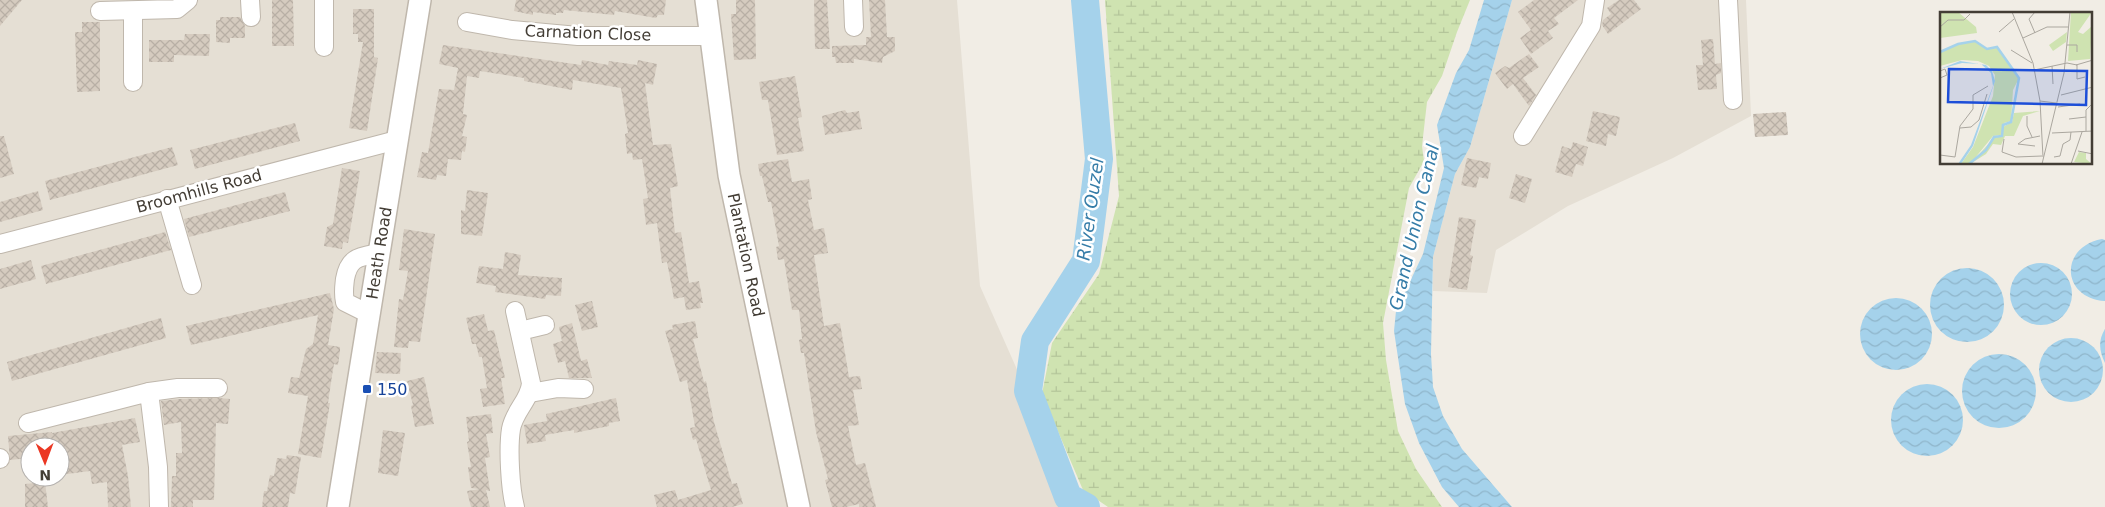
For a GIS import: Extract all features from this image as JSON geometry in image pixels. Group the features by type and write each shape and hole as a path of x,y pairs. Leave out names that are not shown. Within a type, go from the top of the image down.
{"street":[{"path":"100,11 177,9 188,0"},
{"path":"324,0 324,47"},
{"name":"Heath Road","path":"338,507 420,0"},
{"name":"Plantation Road","path":"706,0 729,175 799,507"},
{"path":"853,0 854,27"},
{"path":"1523,136 1591,26 1595,0"},
{"path":"1728,0 1733,100"},
{"path":"133,11 133,82"},
{"name":"Carnation Close","path":"467,22 512,30 578,36 710,36"},
{"name":"Broomhills Road","path":"0,244 397,140"},
{"path":"166,199 192,285"},
{"path":"369,314 345,302 342,293 347,267 357,257 379,253"},
{"path":"515,311 531,383 530,393 519,407 511,429 511,491 515,507"},
{"path":"520,332 545,325"},
{"path":"28,422 149,392 178,388 218,388"},
{"path":"530,393 558,388 584,389"},
{"path":"149,392 158,467 158,507"}],"shaded area":[{"path":"0,0 957,0 980,286 1078,507 0,507"},
{"path":"1512,0 1746,0 1751,116 1673,158 1568,206 1496,250 1487,293 1433,291 1433,257 1455,174 1470,147"}],"green space":[{"path":"1105,0 1470,0 1442,76 1427,102 1422,146 1424,161 1409,188 1383,323 1386,360 1398,431 1416,469 1442,507 1108,507 1083,490 1042,394 1052,343 1099,274 1119,196"}],"water":[{"path":"1484,0 1512,0 1470,147 1455,174 1433,257 1431,354 1433,387 1443,416 1462,449 1512,507 1459,507 1442,487 1419,443 1405,404 1394,331 1396,311 1423,254 1444,168 1437,125 1456,73 1469,50"},
{"path":"2102,239 2105,240 2105,301 2090,298 2080,291 2073,282 2071,272 2072,261 2078,252 2088,244"},
{"path":"2041,263 2053,265 2063,272 2070,282 2072,294 2070,306 2063,316 2053,323 2041,325 2029,323 2019,316 2012,306 2010,294 2012,282 2019,272 2029,265"},
{"path":"1967,268 1981,271 1993,279 2001,291 2004,305 2001,319 1993,331 1981,339 1967,342 1953,339 1941,331 1933,319 1930,305 1933,291 1941,279 1953,271"},
{"path":"1896,298 1916,304 1926,314 1932,334 1926,354 1916,364 1896,370 1876,364 1866,354 1860,334 1866,314 1876,304"},
{"path":"2105,329 2105,363 2100,346 2101,337"},
{"path":"2071,338 2089,344 2097,352 2103,370 2097,388 2089,396 2071,402 2053,396 2045,388 2039,370 2045,352 2053,344"},
{"path":"1999,354 2013,357 2025,365 2033,377 2036,391 2033,405 2025,417 2013,425 1999,428 1985,425 1973,417 1965,405 1962,391 1965,377 1973,365 1985,357"},
{"path":"1927,384 1947,390 1957,400 1963,420 1957,440 1947,450 1927,456 1907,450 1897,440 1891,420 1897,400 1907,390"}],"building":[{"path":"0,0 22,0 0,26"},
{"path":"272,0 293,0 294,46 272,46"},
{"path":"516,0 666,0 664,15 658,15 656,18 615,11 614,15 564,10 563,13 556,13 556,15 533,12 533,15 514,11"},
{"path":"736,0 755,0 756,59 734,60 731,14 736,14"},
{"path":"814,0 827,0 830,49 815,49"},
{"path":"869,0 885,0 887,37 895,37 895,51 883,57 882,63 854,59 854,63 836,63 835,57 832,57 832,46 866,45 866,37 871,37"},
{"path":"1534,0 1578,0 1554,18 1559,24 1548,31 1553,38 1531,54 1520,38 1531,30 1518,12"},
{"path":"1619,0 1634,0 1641,9 1608,34 1602,25 1603,20 1611,14 1607,8"},
{"path":"353,9 374,9 374,57 378,58 367,131 349,128 363,42 358,42 358,34 353,34"},
{"path":"220,17 240,17 245,26 245,38 230,38 230,43 216,42 216,20 220,20"},
{"path":"82,22 100,22 100,91 77,92 75,32 82,32"},
{"path":"185,34 210,34 209,56 174,55 174,62 149,62 149,40 184,40"},
{"path":"1713,39 1715,64 1721,63 1721,73 1716,75 1717,89 1698,90 1696,65 1703,65 1701,40"},
{"path":"443,45 581,65 582,60 608,65 609,61 637,65 638,60 657,64 653,85 645,83 653,145 671,144 678,186 670,188 675,233 681,232 689,283 699,281 703,303 700,303 701,308 686,310 684,297 674,299 667,262 662,263 657,223 646,225 643,199 648,198 642,159 633,160 632,153 627,154 625,134 628,133 621,88 573,80 572,90 524,81 524,78 480,71 479,78 467,76 463,114 467,115 462,136 467,137 465,152 462,151 461,160 448,159 446,176 437,175 436,180 417,177 422,152 428,153 439,89 454,90 458,68 439,64"},
{"path":"1529,54 1539,67 1523,78 1536,95 1529,106 1513,84 1507,89 1495,73 1505,66 1509,68"},
{"path":"795,76 802,117 798,118 804,151 777,155 768,100 762,100 759,82"},
{"path":"845,110 847,113 859,111 862,129 825,135 822,116"},
{"path":"1593,111 1620,117 1616,136 1608,134 1606,146 1586,141"},
{"path":"1786,112 1788,135 1755,137 1753,114"},
{"path":"295,123 300,141 195,169 190,150"},
{"path":"0,136 4,136 14,174 0,178"},
{"path":"1573,142 1588,147 1583,166 1576,164 1572,177 1555,172 1562,146 1571,149"},
{"path":"172,147 178,165 50,200 45,181"},
{"path":"1467,158 1491,163 1488,179 1479,177 1476,188 1461,185"},
{"path":"788,159 792,182 809,179 812,199 808,200 814,230 824,228 828,253 814,255 824,326 840,323 849,377 860,376 862,389 853,390 859,425 848,426 856,465 865,463 876,507 859,507 859,504 846,507 832,507 825,480 828,479 816,432 804,353 801,353 799,340 802,339 799,310 792,310 784,259 778,260 776,247 779,246 771,202 768,202 758,164"},
{"path":"342,168 360,171 348,243 343,242 342,249 324,246 327,227 333,224"},
{"path":"1516,174 1532,179 1525,203 1509,198"},
{"path":"467,190 488,193 482,236 461,234 461,210 465,211"},
{"path":"38,191 43,210 0,222 0,202"},
{"path":"285,192 290,211 189,237 184,219"},
{"path":"1459,217 1476,220 1470,255 1473,256 1467,290 1448,287"},
{"path":"404,229 435,234 420,342 409,341 408,348 394,347 399,299 403,300 408,271 399,270"},
{"path":"165,232 171,250 46,284 41,266"},
{"path":"505,252 521,255 518,275 562,278 561,296 546,295 545,299 495,292 496,286 476,283 479,266 503,269"},
{"path":"31,260 36,279 0,289 0,269"},
{"path":"330,293 334,309 328,345 340,347 340,351 338,365 334,364 321,458 298,454 308,396 288,393 291,377 299,378 306,349 313,344 318,315 191,345 186,326"},
{"path":"592,301 598,327 582,331 575,305"},
{"path":"484,314 488,331 494,330 502,364 505,378 501,378 505,404 483,407 480,389 487,388 482,357 479,357 476,344 472,344 466,318"},
{"path":"161,318 166,338 12,381 7,362"},
{"path":"695,321 698,338 693,339 704,382 706,381 714,422 732,484 737,483 743,504 732,507 657,507 654,495 675,490 678,500 711,490 696,439 693,440 690,428 695,427 687,380 680,382 665,331 673,329 672,325"},
{"path":"572,323 581,361 587,359 592,378 569,378 565,361 558,363 553,344 562,341 559,327"},
{"path":"377,352 401,353 400,374 375,373"},
{"path":"424,377 434,424 415,427 411,406 413,405 407,381"},
{"path":"616,398 620,421 609,423 609,426 574,433 574,430 545,435 546,441 527,444 524,425 547,421 546,414"},
{"path":"230,399 228,424 216,423 214,500 193,500 193,507 171,507 172,476 176,476 176,453 182,453 181,422 164,425 161,401"},
{"path":"491,414 493,433 486,434 490,457 485,458 490,491 486,490 490,507 471,507 467,491 480,489 471,488 468,467 471,467 466,417"},
{"path":"135,418 140,442 122,445 131,507 108,507 107,482 92,484 90,471 70,474 70,437 20,437 20,459 10,460 8,436 52,433"},
{"path":"383,430 405,433 398,476 378,473"},
{"path":"287,455 301,457 295,494 290,493 288,507 262,507 264,491 267,491 270,475 274,476 277,458 286,459"},
{"path":"25,487 46,487 48,507 25,507"}],"waterway":[{"name":"River Ouzel","path":"1085,0 1099,159 1086,261 1035,341 1028,391 1068,497 1086,507"}],"place":[{"name":"150","path":"367,389"}],"water label":[{"name":"Grand Union Canal","path":"1414,227"}]}
